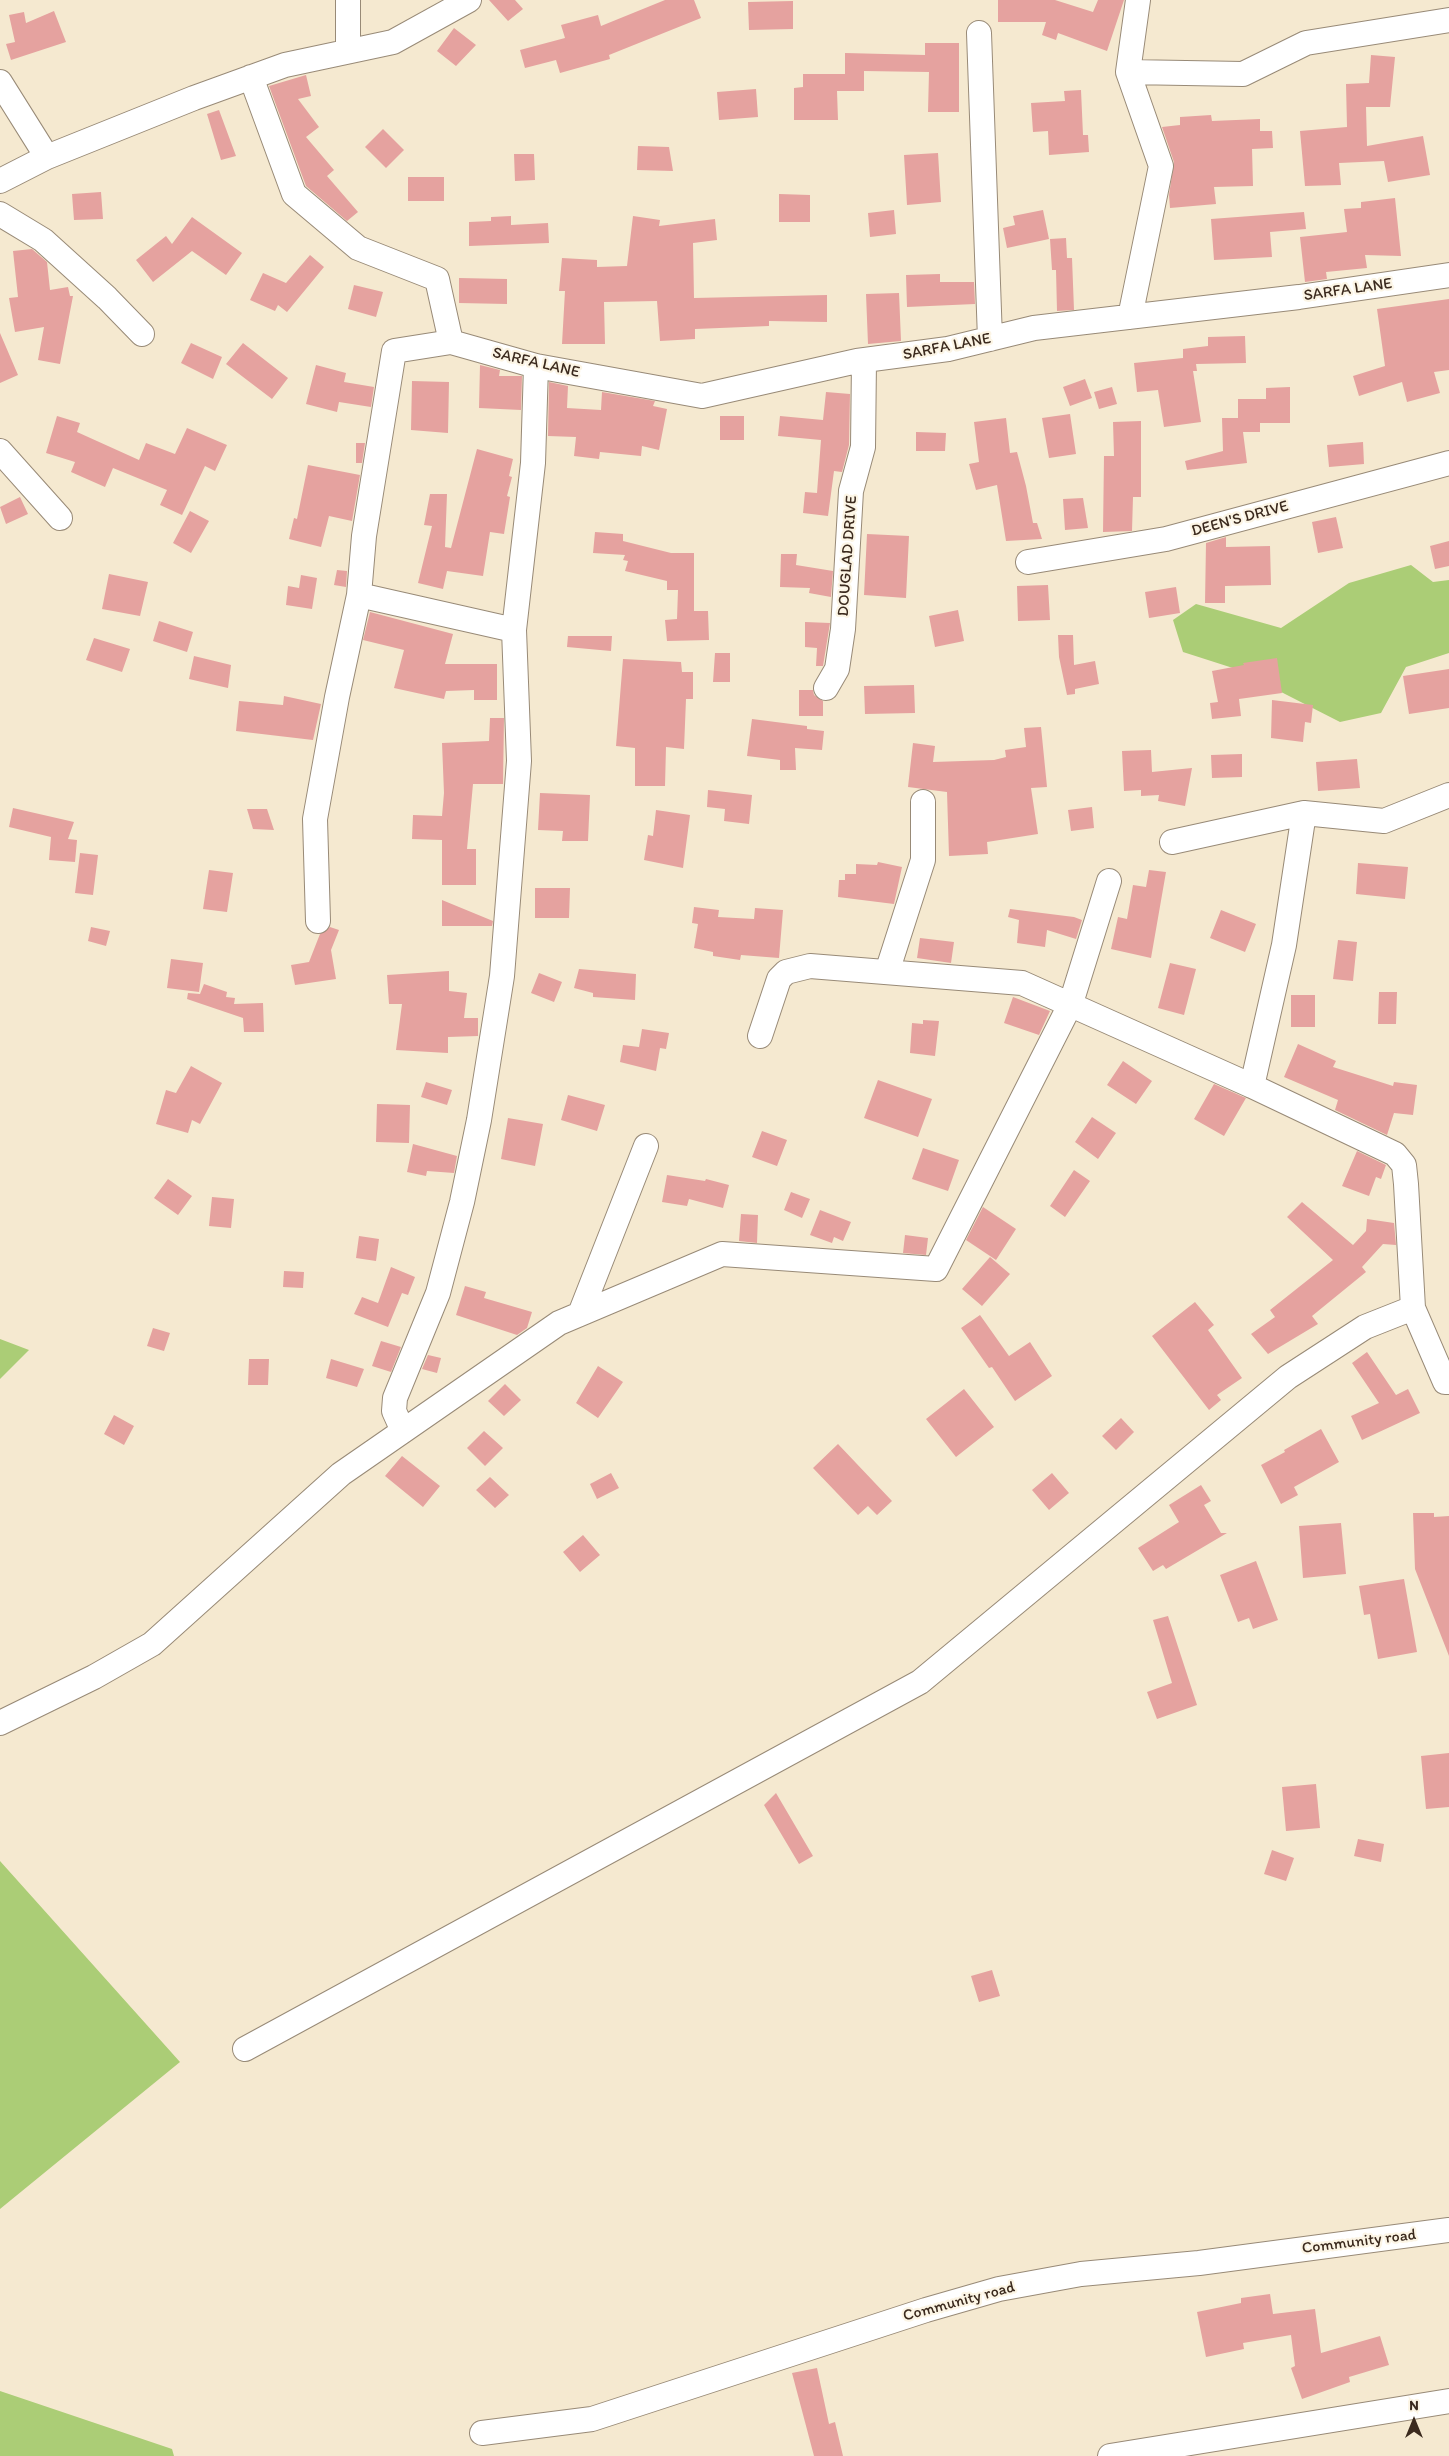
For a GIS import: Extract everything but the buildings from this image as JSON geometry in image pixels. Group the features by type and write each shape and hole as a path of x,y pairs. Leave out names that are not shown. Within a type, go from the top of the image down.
{"street":[{"path":"348,0 348,51"},
{"path":"0,181 47,157 251,77 285,65 393,42 469,0"},
{"path":"1130,317 1161,166 1128,72 1138,0"},
{"path":"1128,72 1243,74 1306,44 1449,20"},
{"path":"979,33 990,339"},
{"path":"251,77 294,194 358,248 438,279 451,342 394,351 364,536 359,595 337,697 315,819 318,921"},
{"path":"0,82 47,157"},
{"path":"0,214 43,240 107,298 142,334"},
{"name":"SARFA LANE","path":"451,342 536,366 702,396 857,361 948,348 1034,328 1300,297 1449,275"},
{"name":"DOUGLAD DRIVE","path":"826,688 837,669 843,628 851,492 863,447 864,361"},
{"path":"403,1431 394,1411 395,1398 438,1293 462,1202 479,1120 502,976 519,762 514,630 533,464 536,366"},
{"path":"0,451 60,518"},
{"name":"DEEN'S DRIVE","path":"1028,562 1166,539 1449,463"},
{"path":"359,595 514,630"},
{"path":"1172,842 1304,813 1384,821 1449,795"},
{"path":"887,972 923,860 923,802"},
{"path":"1252,1086 1284,945 1304,813"},
{"path":"0,1723 94,1677 152,1644 341,1474 559,1323 722,1254 936,1269 1071,1004 1110,880"},
{"path":"760,1036 779,979 786,972 810,966 1022,983 1252,1086 1395,1154 1404,1165 1413,1308 1448,1385"},
{"path":"580,1314 646,1146"},
{"path":"245,2049 920,1682 1288,1377 1366,1326 1413,1308"},
{"name":"Community road","path":"482,2433 592,2419 926,2310 999,2289 1081,2274 1198,2263 1449,2230"},
{"path":"1110,2456 1449,2401"}],"green space":[{"path":"1411,565 1433,582 1449,580 1449,653 1406,667 1381,713 1340,722 1236,669 1183,652 1173,620 1196,604 1281,628 1349,583"},
{"path":"0,1339 29,1350 0,1379"},
{"path":"0,1861 180,2062 0,2209"},
{"path":"0,2391 172,2449 174,2456 0,2456"}]}
